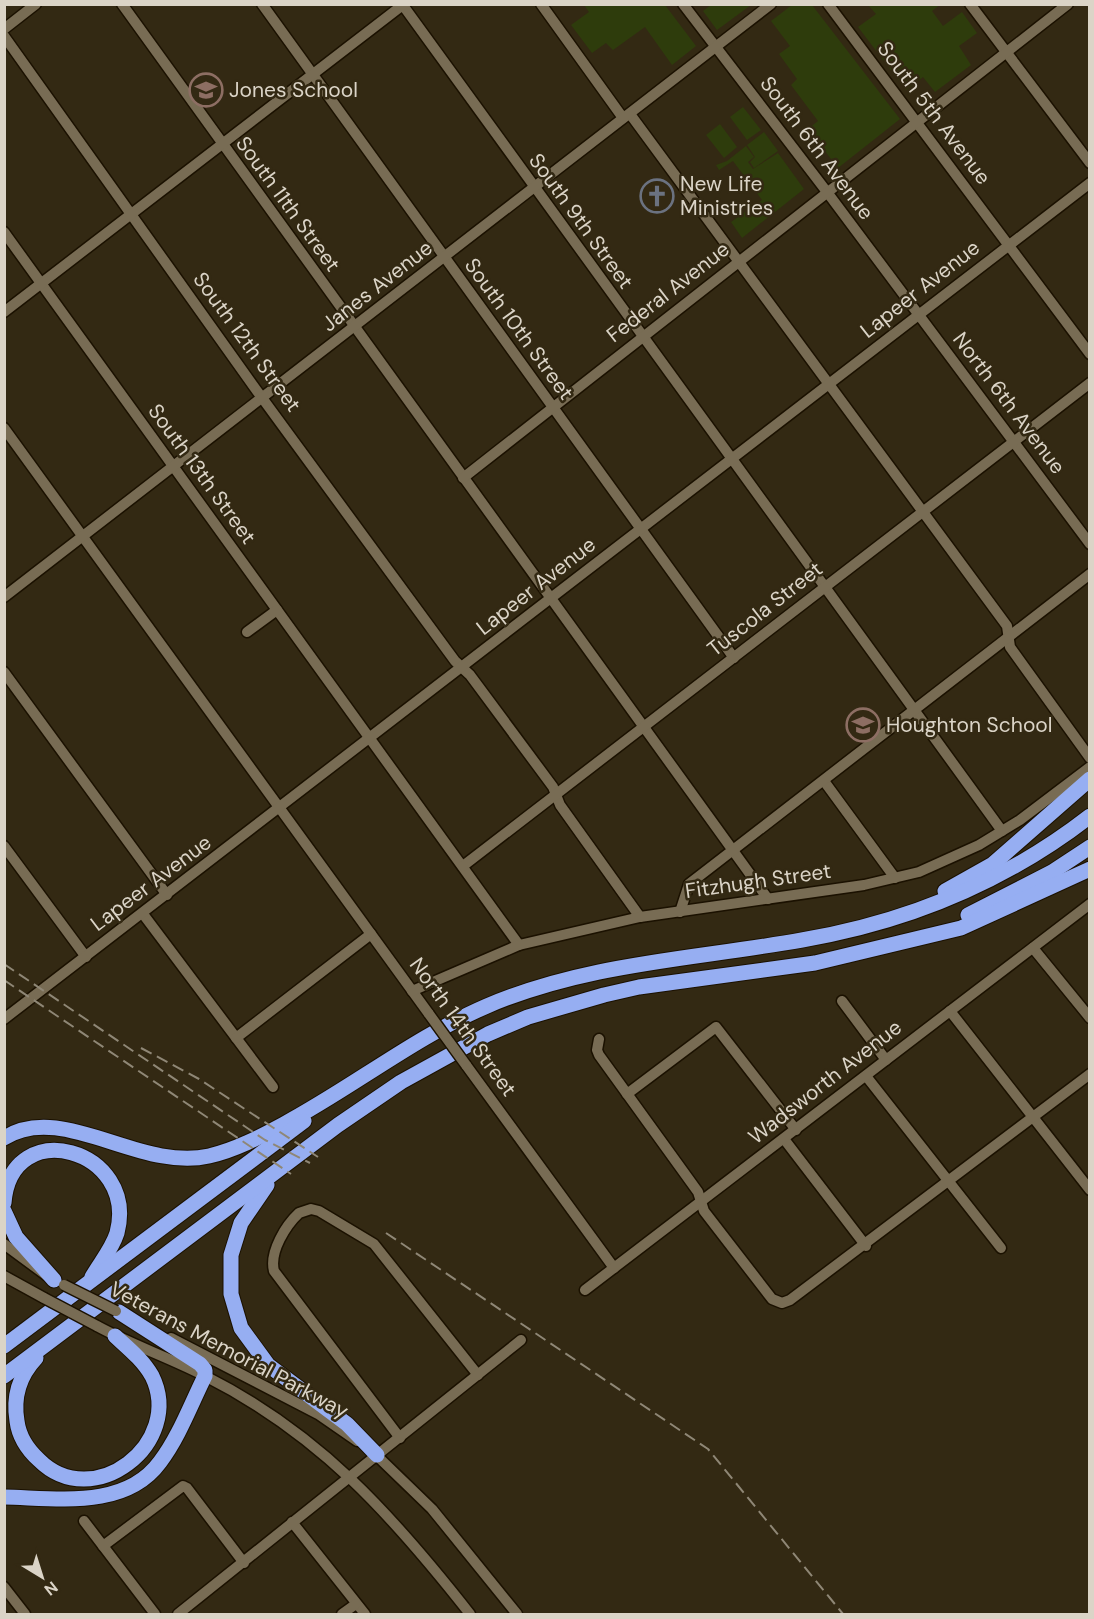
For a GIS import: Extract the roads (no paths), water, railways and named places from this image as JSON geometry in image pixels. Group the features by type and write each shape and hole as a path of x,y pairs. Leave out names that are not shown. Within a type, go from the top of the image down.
{"highway":[{"path":"873,925 956,885 993,864 1089,779"},
{"path":"4,1346 337,1095 396,1056 484,1007 546,985 615,968 799,941 873,925 934,905 973,889 1023,862 1089,816"},
{"path":"904,941 1004,898 1089,847"},
{"path":"4,1376 280,1168 401,1082 488,1034 528,1017 639,987 815,963 978,921 1089,868"},
{"path":"4,1138 20,1130 45,1126 75,1131 163,1158 182,1160 227,1152 337,1095"},
{"path":"4,1203 7,1187 15,1170 40,1153 58,1149 71,1151 90,1159 99,1167 116,1197 118,1224 111,1248 88,1284"},
{"path":"280,1168 249,1208 235,1240 230,1274 235,1313 253,1347 268,1365 347,1424 377,1455"},
{"path":"4,1211 16,1237 59,1283"},
{"path":"4,1497 104,1496 124,1491 141,1482 162,1460 205,1376 205,1371 200,1364 117,1312"},
{"path":"58,1334 28,1366 18,1387 15,1408 23,1441 45,1466 58,1473 79,1479 102,1477 129,1464 144,1450 157,1420 158,1393 152,1376 143,1363 115,1336"}],"street":[{"path":"4,29 36,4"},
{"name":"South 11th Street","path":"122,4 222,146 768,899"},
{"name":"South 10th Street","path":"262,4 734,658"},
{"path":"542,4 739,261 1007,626 1010,647 1089,758"},
{"name":"South 6th Avenue","path":"682,4 919,315"},
{"name":"Janes Avenue","path":"4,597 534,190 771,4"},
{"name":"South 5th Avenue","path":"828,4 1089,354"},
{"path":"970,4 1089,163"},
{"name":"Federal Avenue","path":"463,478 1068,4"},
{"path":"4,312 403,5"},
{"name":"South 9th Street","path":"403,5 534,190 1002,831"},
{"name":"South 12th Street","path":"4,36 455,661 463,667 553,787 556,796 640,917"},
{"name":"Lapeer Avenue","path":"4,1019 1089,183"},
{"name":"South 13th Street","path":"4,232 519,945"},
{"name":"North 6th Avenue","path":"919,315 1089,544"},
{"name":"Tuscola Street","path":"463,866 1089,383"},
{"name":"North 14th Street","path":"4,428 614,1268"},
{"path":"680,912 689,885 1089,574"},
{"path":"247,632 277,610"},
{"path":"4,672 167,895"},
{"name":"Fitzhugh Street","path":"412,991 519,945 640,917 895,878 948,861 1002,831 1089,767"},
{"path":"824,781 895,878"},
{"path":"4,846 86,957"},
{"name":"Wadsworth Avenue","path":"585,1290 1089,904"},
{"path":"143,914 273,1087"},
{"path":"236,1038 371,934"},
{"path":"1033,948 1089,1018"},
{"path":"842,1000 886,1060"},
{"path":"950,1011 1089,1190"},
{"path":"627,1094 716,1027 796,1130"},
{"path":"599,1040 597,1050 599,1055 698,1192 704,1211 772,1299 782,1303 790,1300 866,1245 1089,1074"},
{"path":"866,1076 1002,1248"},
{"path":"784,1139 866,1245"},
{"path":"400,1438 274,1271 273,1259 294,1218 305,1210 319,1211 374,1244 478,1375"},
{"name":"Veterans Memorial Parkway","path":"4,1244 59,1283 318,1414 377,1455 432,1509 517,1614"},
{"name":"Veterans Memorial Parkway","path":"4,1276 115,1336 205,1376 274,1416 315,1445 350,1477 411,1540 470,1614"},
{"path":"177,1614 244,1563 292,1522 521,1340"},
{"path":"103,1546 183,1486 187,1488 244,1563"},
{"path":"84,1521 154,1614"},
{"path":"292,1522 364,1614"},
{"path":"4,1587 25,1614"},
{"path":"342,1614 356,1604"}],"railway":[{"path":"4,964 265,1140 310,1163"},
{"path":"4,980 291,1174"},
{"path":"141,1048 199,1079 318,1157"},
{"path":"386,1233 708,1449 843,1614"}],"place":[{"name":"Jones School","path":"206,90"},
{"name":"New Life Ministries","path":"657,196"},
{"name":"Houghton School","path":"863,725"}]}
